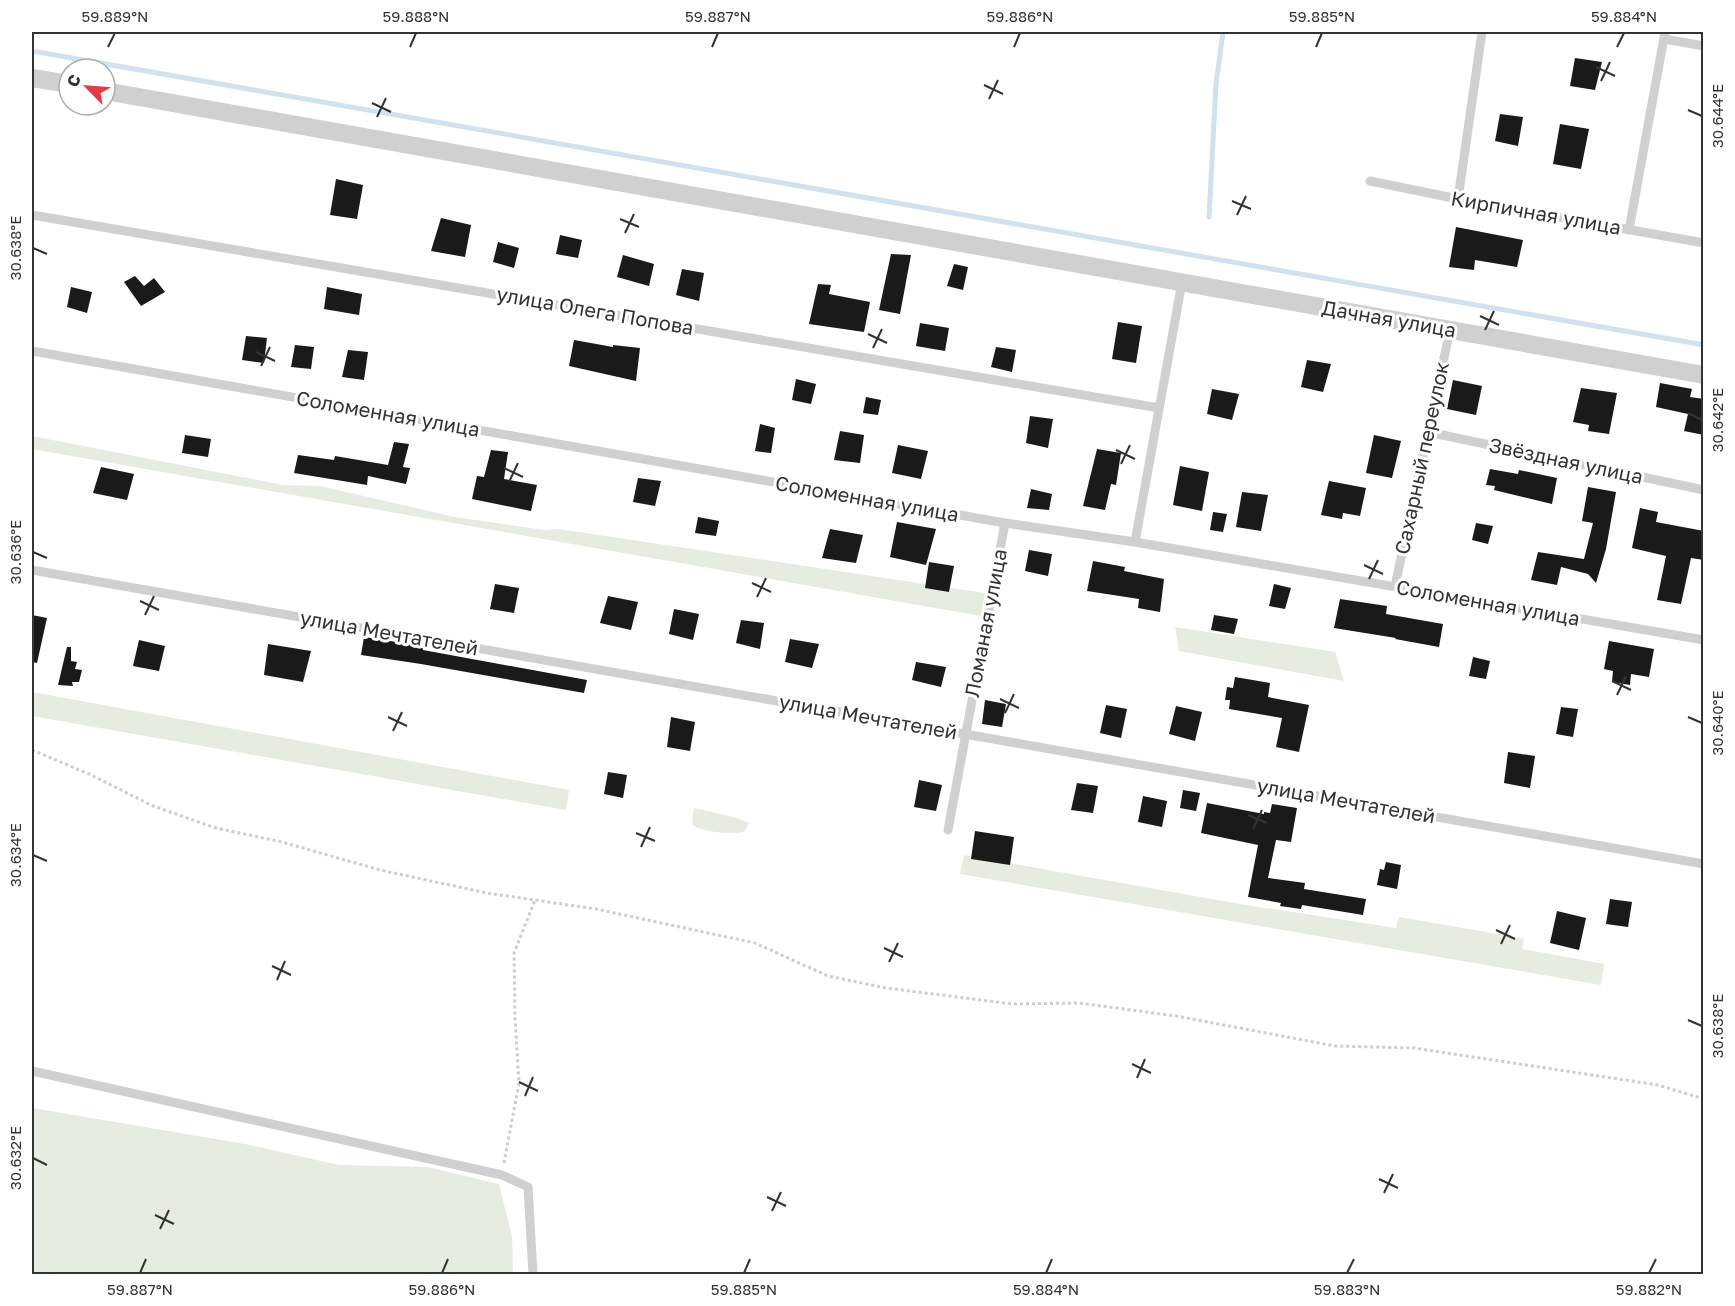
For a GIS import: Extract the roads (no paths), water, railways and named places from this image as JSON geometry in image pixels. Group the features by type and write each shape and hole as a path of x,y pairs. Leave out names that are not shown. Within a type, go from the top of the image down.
{"street":[{"path":"32,78 57,82"},
{"name":"Дачная улица","path":"117,93 1704,375"}],"lane":[{"path":"1458,199 1482,32"},
{"path":"1629,230 1665,35 1704,46"},
{"name":"Кирпичная улица","path":"1370,181 1704,243"},
{"name":"улица Олега Попова","path":"32,214 1159,408"},
{"path":"1135,542 1182,282"},
{"name":"Сахарный переулок","path":"1395,586 1450,330"},
{"name":"Соломенная улица","path":"32,351 1005,523 1135,542 1704,640"},
{"name":"Звёздная улица","path":"1428,432 1704,490"},
{"name":"Ломаная улица","path":"948,830 1005,523"},
{"name":"улица Мечтателей","path":"32,570 1704,864"},
{"path":"32,1071 502,1176 528,1187 533,1275"}],"waterway":[{"path":"1209,217 1216,84 1223,32"},
{"path":"32,51 1704,345"}]}
